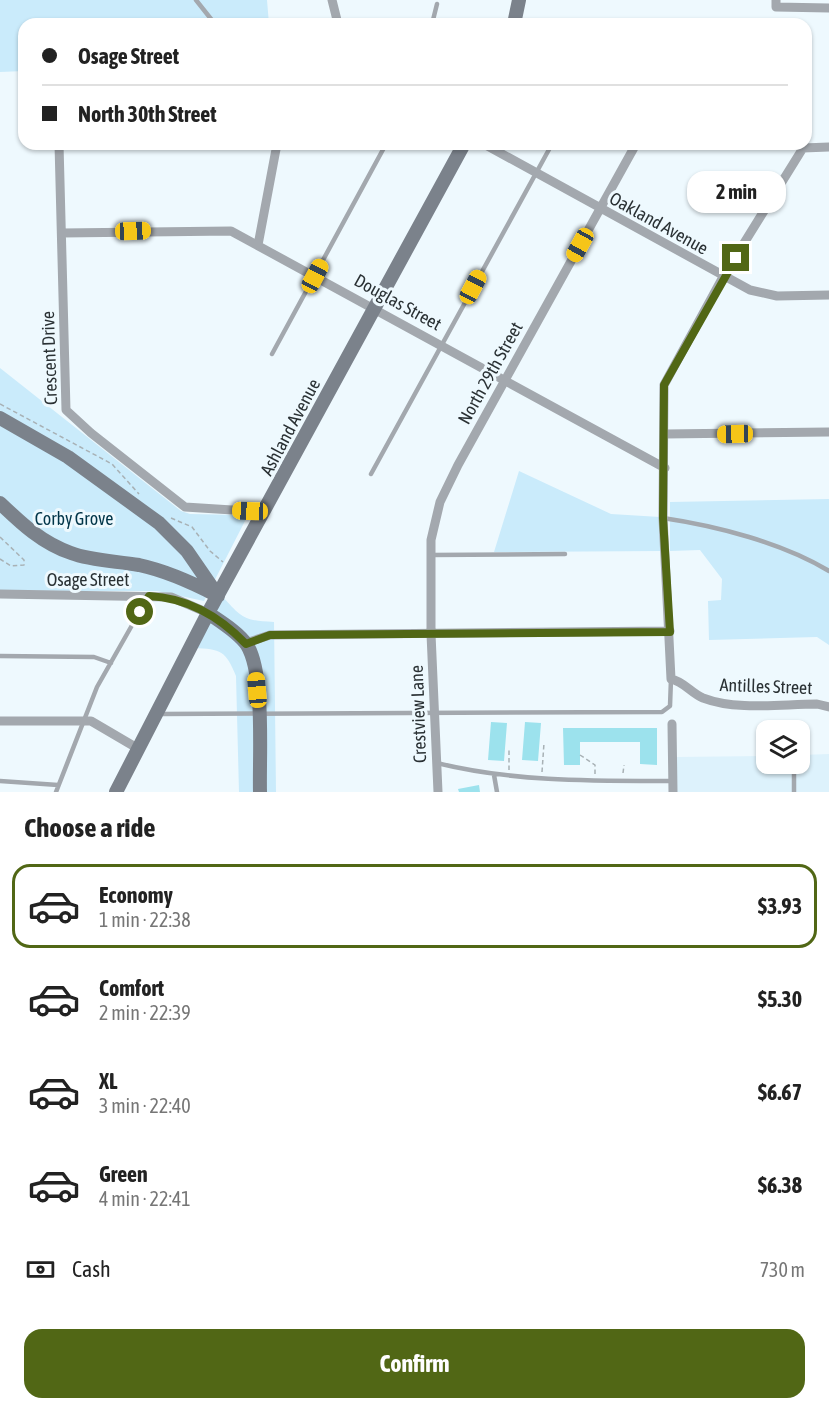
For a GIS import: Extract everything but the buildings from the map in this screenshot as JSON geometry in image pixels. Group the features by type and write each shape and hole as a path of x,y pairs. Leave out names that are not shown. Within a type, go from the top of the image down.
{"street":[{"path":"332,0 336,18"},
{"path":"515,18 519,0"},
{"path":"776,4 829,8"},
{"path":"812,148 829,147"},
{"name":"Crescent Drive","path":"59,150 66,410 91,433 185,507 264,512"},
{"path":"258,244 276,150"},
{"name":"Ashland Avenue","path":"116,792 154,714 208,613 461,150"},
{"name":"Oakland Avenue","path":"495,150 723,277 766,294 829,295"},
{"name":"North 29th Street","path":"431,634 430,555 434,521 440,502 633,150"},
{"path":"671,679 663,518 664,385 723,277 802,150"},
{"name":"Douglas Street","path":"62,233 220,229 231,231 665,468"},
{"path":"0,418 68,457 159,523 187,551 218,596"},
{"path":"665,435 829,432"},
{"path":"0,503 32,534 65,551 82,557 154,569 179,576 218,596"},
{"name":"Osage Street","path":"0,594 171,597 208,613"},
{"path":"208,613 246,644 255,668 259,713 260,792"},
{"path":"246,644 270,635 670,632"},
{"name":"Crestview Lane","path":"431,634 438,792"},
{"name":"Antilles Street","path":"671,679 678,680 703,698 725,703 817,704 829,707"},
{"path":"0,721 83,720 95,722 137,748"},
{"path":"672,724 673,792"}],"lane":[{"path":"196,0 211,18"},
{"path":"204,8 205,0"},
{"path":"434,18 437,4"},
{"path":"272,354 383,150"},
{"path":"371,474 548,150"},
{"path":"663,518 696,523 737,534 809,559 829,572"},
{"path":"430,555 565,554"},
{"path":"56,792 83,720 111,663 149,596"},
{"path":"0,656 94,657 111,663"},
{"path":"154,714 436,711 662,712 670,706 671,679"},
{"path":"437,763 494,775 595,781 672,781"},
{"path":"794,774 794,792"},
{"path":"494,775 497,792"},
{"path":"0,781 58,785"}],"path":[{"path":"0,537 24,560 24,565 11,566 0,559"},
{"path":"541,778 544,743"},
{"path":"508,776 509,750"},
{"path":"580,755 595,765 595,781"},
{"path":"622,781 624,765"}],"shaded area":[{"path":"829,754 829,792 677,792 676,757 756,756 756,774 810,774 810,755"}],"green space":[{"path":"0,0 267,0 268,18 18,18 18,71 0,72"},
{"name":"Corby Grove","path":"0,368 181,511 190,514 241,515 246,519 204,601 157,591 0,591"},
{"path":"519,471 611,514 660,517 661,551 494,552"},
{"path":"829,499 829,645 817,637 709,640 708,601 721,600 722,579 700,550 670,551 670,502"},
{"path":"223,597 244,617 274,622 276,792 239,792 236,676 229,661 221,653 211,649 194,648"}],"route":[{"path":"140,612 149,596 171,597 208,613 232,630 246,644 270,635 670,632 663,518 664,385 723,277 736,258"}]}
